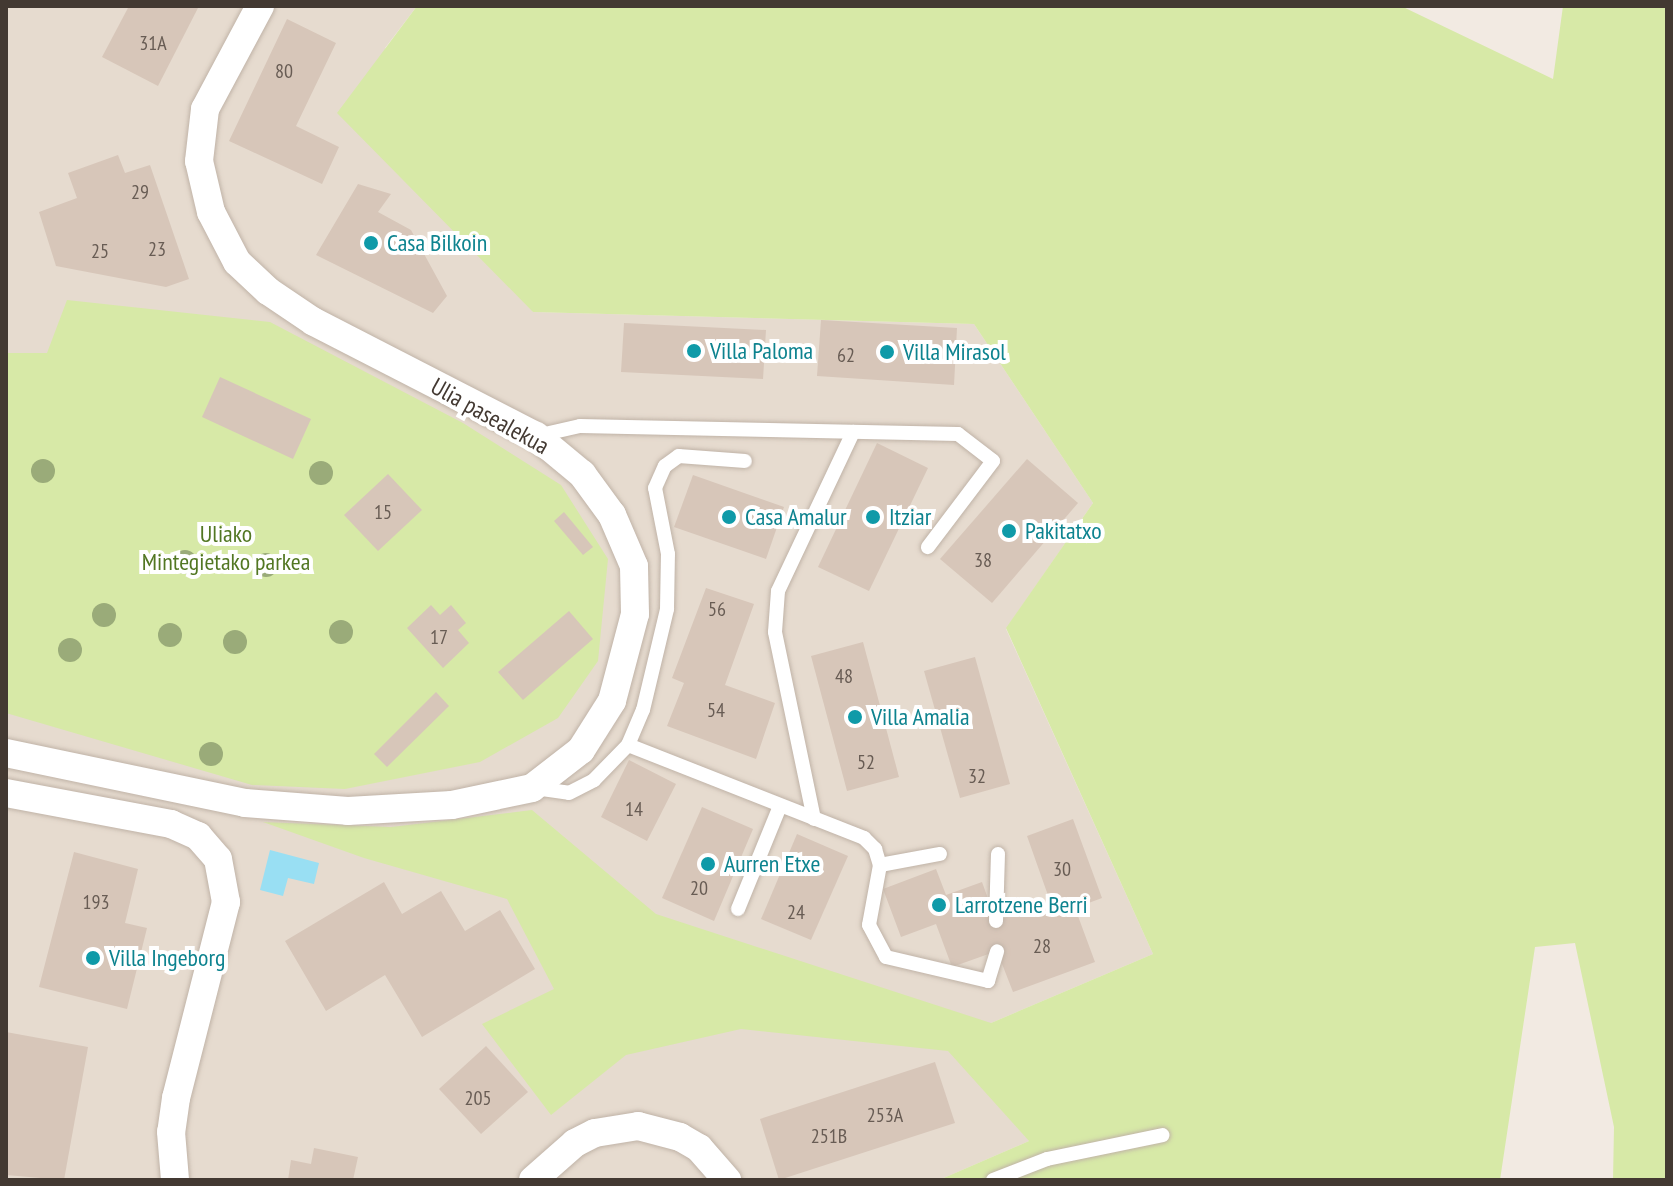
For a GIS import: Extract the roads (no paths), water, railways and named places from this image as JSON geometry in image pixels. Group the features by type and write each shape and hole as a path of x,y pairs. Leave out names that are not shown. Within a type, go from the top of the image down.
{"street":[{"name":"Ulia pasealekua","path":"6,753 245,803 348,811 452,805 532,788 581,750 612,701 635,614 634,566 612,515 582,474 536,436 314,322 237,262 211,212 199,161 205,109 260,6"},
{"path":"6,793 171,824 198,836 218,859 226,902 176,1098 171,1132 175,1180"},
{"path":"533,1180 575,1143 595,1133 638,1126 680,1137 707,1156 727,1180"}],"lane":[{"path":"536,436 580,426 958,434 993,461 928,547"},
{"path":"814,819 775,632 778,591 853,432"},
{"path":"532,788 569,793 594,780 628,745 643,710 667,609 668,554 655,488 665,466 679,456 745,461"},
{"path":"628,745 864,838 875,849 880,865 869,925 886,957 988,981 997,951"},
{"path":"738,909 780,806"},
{"path":"880,865 940,854"},
{"path":"996,921 998,854"},
{"path":"993,1180 1047,1159 1163,1135"}],"water":[{"path":"270,850 319,863 314,884 288,878 283,896 260,890"}],"place":[{"name":"Casa Bilkoin","path":"371,243"},
{"name":"Villa Paloma","path":"694,351"},
{"name":"Villa Mirasol","path":"887,352"},
{"name":"Casa Amalur","path":"729,517"},
{"name":"Itziar","path":"873,517"},
{"name":"Pakitatxo","path":"1009,531"},
{"name":"Villa Amalia","path":"855,717"},
{"name":"Aurren Etxe","path":"708,864"},
{"name":"Larrotzene Berri","path":"939,905"},
{"name":"Villa Ingeborg","path":"93,958"}],"park label":[{"name":"Uliako Mintegietako parkea","path":"226,548"}]}
